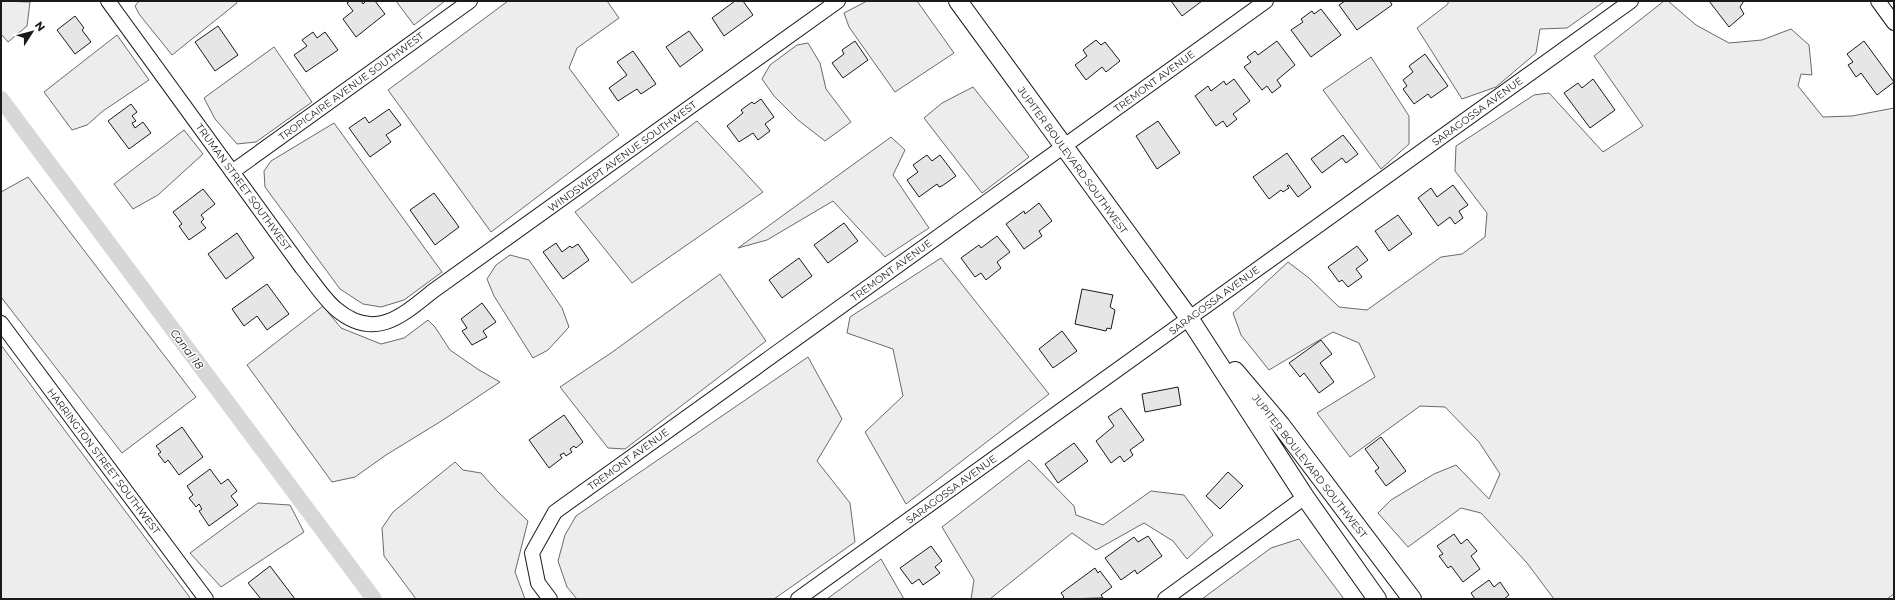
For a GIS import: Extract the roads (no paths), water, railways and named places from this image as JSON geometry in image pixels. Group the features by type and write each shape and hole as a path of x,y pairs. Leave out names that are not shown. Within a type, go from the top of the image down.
{"street":[{"name":"TRUMAN STREET SOUTHWEST","path":"108,1 302,268 335,309 356,322 380,325 407,313"},
{"name":"TROPICAIRE AVENUE SOUTHWEST","path":"232,172 470,1"},
{"name":"WINDSWEPT AVENUE SOUTHWEST","path":"407,313 433,291 838,1"},
{"name":"JUPITER BOULEVARD SOUTHWEST","path":"958,1 1189,318 1305,497 1377,599"},
{"name":"TREMONT AVENUE","path":"550,599 538,583 532,554 555,512 1266,1"},
{"name":"SARAGOSSA AVENUE","path":"798,599 1631,1"},
{"path":"1878,1 1894,23"},
{"name":"JUPITER BOULEVARD SOUTHWEST","path":"1189,318 1280,424 1412,599"},
{"name":"HARRINGTON STREET SOUTHWEST","path":"1,323 206,599"},
{"path":"1165,599 1305,497"}],"waterway":[{"name":"Canal 18","path":"1,99 374,599"}]}
